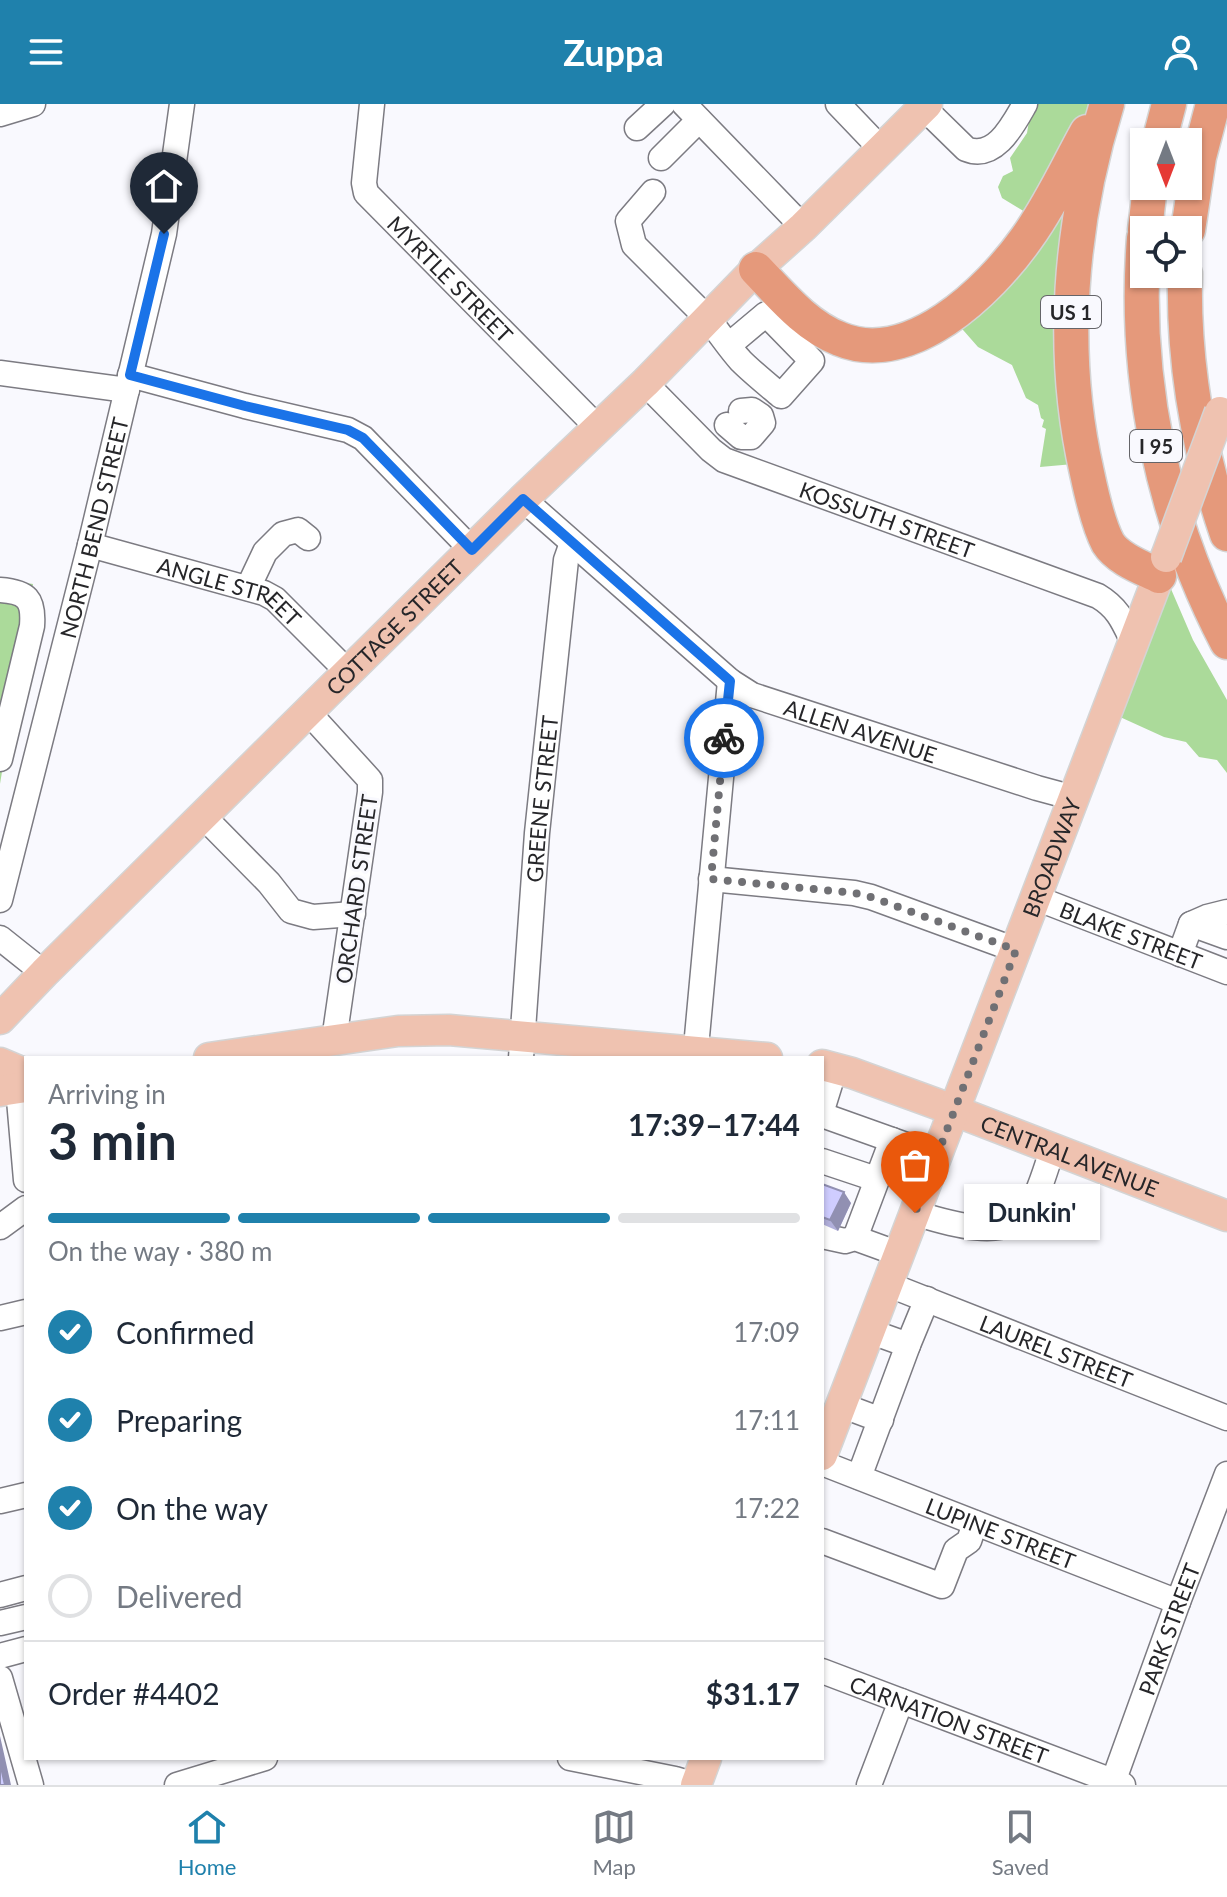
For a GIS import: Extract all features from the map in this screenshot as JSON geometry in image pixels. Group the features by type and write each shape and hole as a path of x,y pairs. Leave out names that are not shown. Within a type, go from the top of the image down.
{"highway":[{"path":"756,269 808,321 844,341 882,345 914,337 962,307 1007,263 1035,226 1104,104"},
{"name":"US 1","path":"1104,104 1085,189 1074,264 1071,341 1076,407 1090,487 1108,543 1122,556 1163,567"},
{"path":"1163,128 1169,104"},
{"path":"1190,216 1199,157 1213,104"},
{"name":"I 95","path":"1142,288 1141,328 1154,435 1169,497 1188,555 1227,642"},
{"name":"I 95","path":"1185,288 1185,332 1193,407 1209,479 1227,534"}],"main road":[{"name":"COTTAGE STREET","path":"0,1019 523,499 645,383 756,269 925,106"},
{"name":"BROADWAY","path":"824,1450 1224,404"},
{"path":"223,1056 424,1029 522,1047 720,1056"},
{"path":"0,1063 17,1085"},
{"name":"CENTRAL AVENUE","path":"828,1066 1053,1148 1227,1216"},
{"path":"695,1785 705,1760"}],"street":[{"path":"0,114 33,104"},
{"name":"NORTH BEND STREET","path":"0,900 90,545 164,234 182,104"},
{"name":"MYRTLE STREET","path":"372,104 364,183 366,193 598,428"},
{"path":"637,128 663,104"},
{"path":"838,104 881,149"},
{"path":"925,106 966,149 982,152 1000,141 1025,104"},
{"path":"661,158 692,112 803,227"},
{"path":"653,192 628,221 634,245 708,319 729,345"},
{"path":"0,373 128,383 348,430 363,438 472,550"},
{"name":"KOSSUTH STREET","path":"645,383 706,446 732,464 1098,596 1111,604 1133,642"},
{"path":"706,446 733,419"},
{"name":"ALLEN AVENUE","path":"523,499 730,681 752,695 1074,798"},
{"path":"248,588 265,552 283,534 298,530 308,538"},
{"name":"GREENE STREET","path":"522,1047 537,833 566,560 572,543"},
{"name":"ANGLE STREET","path":"90,545 264,593 275,599 348,672"},
{"path":"0,590 15,591 29,600 33,611 0,759"},
{"path":"696,1055 730,681"},
{"name":"ORCHARD STREET","path":"309,713 370,780 334,1040"},
{"path":"203,816 269,883 291,911 313,917 353,914"},
{"path":"711,879 854,893 1016,950"},
{"name":"BLAKE STREET","path":"1036,898 1227,972"},
{"path":"1180,954 1191,924 1227,912"},
{"path":"1191,924 1227,937"},
{"path":"0,938 44,973"},
{"path":"824,1097 828,1066"},
{"path":"17,1085 24,1159"},
{"path":"824,1114 937,1156"},
{"path":"855,1238 892,1140"},
{"path":"915,1213 951,1224 971,1226 993,1227 1016,1223 1028,1211 1053,1148"},
{"path":"824,1162 876,1179"},
{"path":"0,1227 24,1209"},
{"path":"824,1236 845,1241 855,1238 899,1254"},
{"name":"LAUREL STREET","path":"887,1284 1227,1418"},
{"path":"859,1477 927,1299"},
{"path":"0,1318 24,1312"},
{"path":"869,1331 908,1345"},
{"path":"841,1405 881,1420"},
{"name":"LUPINE STREET","path":"824,1464 1178,1602"},
{"name":"PARK STREET","path":"1116,1784 1178,1602 1227,1474"},
{"path":"0,1501 24,1495"},
{"path":"824,1542 942,1586 956,1550 969,1541 975,1523"},
{"path":"0,1595 24,1589"},
{"path":"0,1623 24,1617"},
{"path":"0,1656 24,1650"},
{"name":"CARNATION STREET","path":"824,1672 1116,1784"},
{"path":"2,1692 31,1785"},
{"path":"869,1785 901,1701"},
{"path":"177,1785 258,1760"},
{"path":"590,1760 621,1763 695,1785"}],"green space":[{"path":"1038,104 1088,104 1077,164 1085,463 1040,467 1046,429 1042,427 1044,420 1038,405 1026,398 1012,365 978,347 949,314 1030,215 1002,198 998,187 1003,176 1013,171 1010,158 1027,133 1030,115"},
{"path":"1165,566 1171,589 1193,640 1227,700 1227,773 1217,760 1199,757 1186,742 1164,737 1109,712"},
{"path":"0,579 33,584 0,784"}],"building":[{"path":"824,1185 844,1192 830,1220 824,1218"},
{"path":"0,1763 5,1785 0,1785"}],"way so far":[{"path":"724,738 711,879 854,893 1016,950 915,1213"}],"place":[{"name":"Dunkin'","path":"915,1213"}],"route":[{"path":"164,234 130,375 348,430 363,438 472,550 523,499 730,681 724,738"}]}
